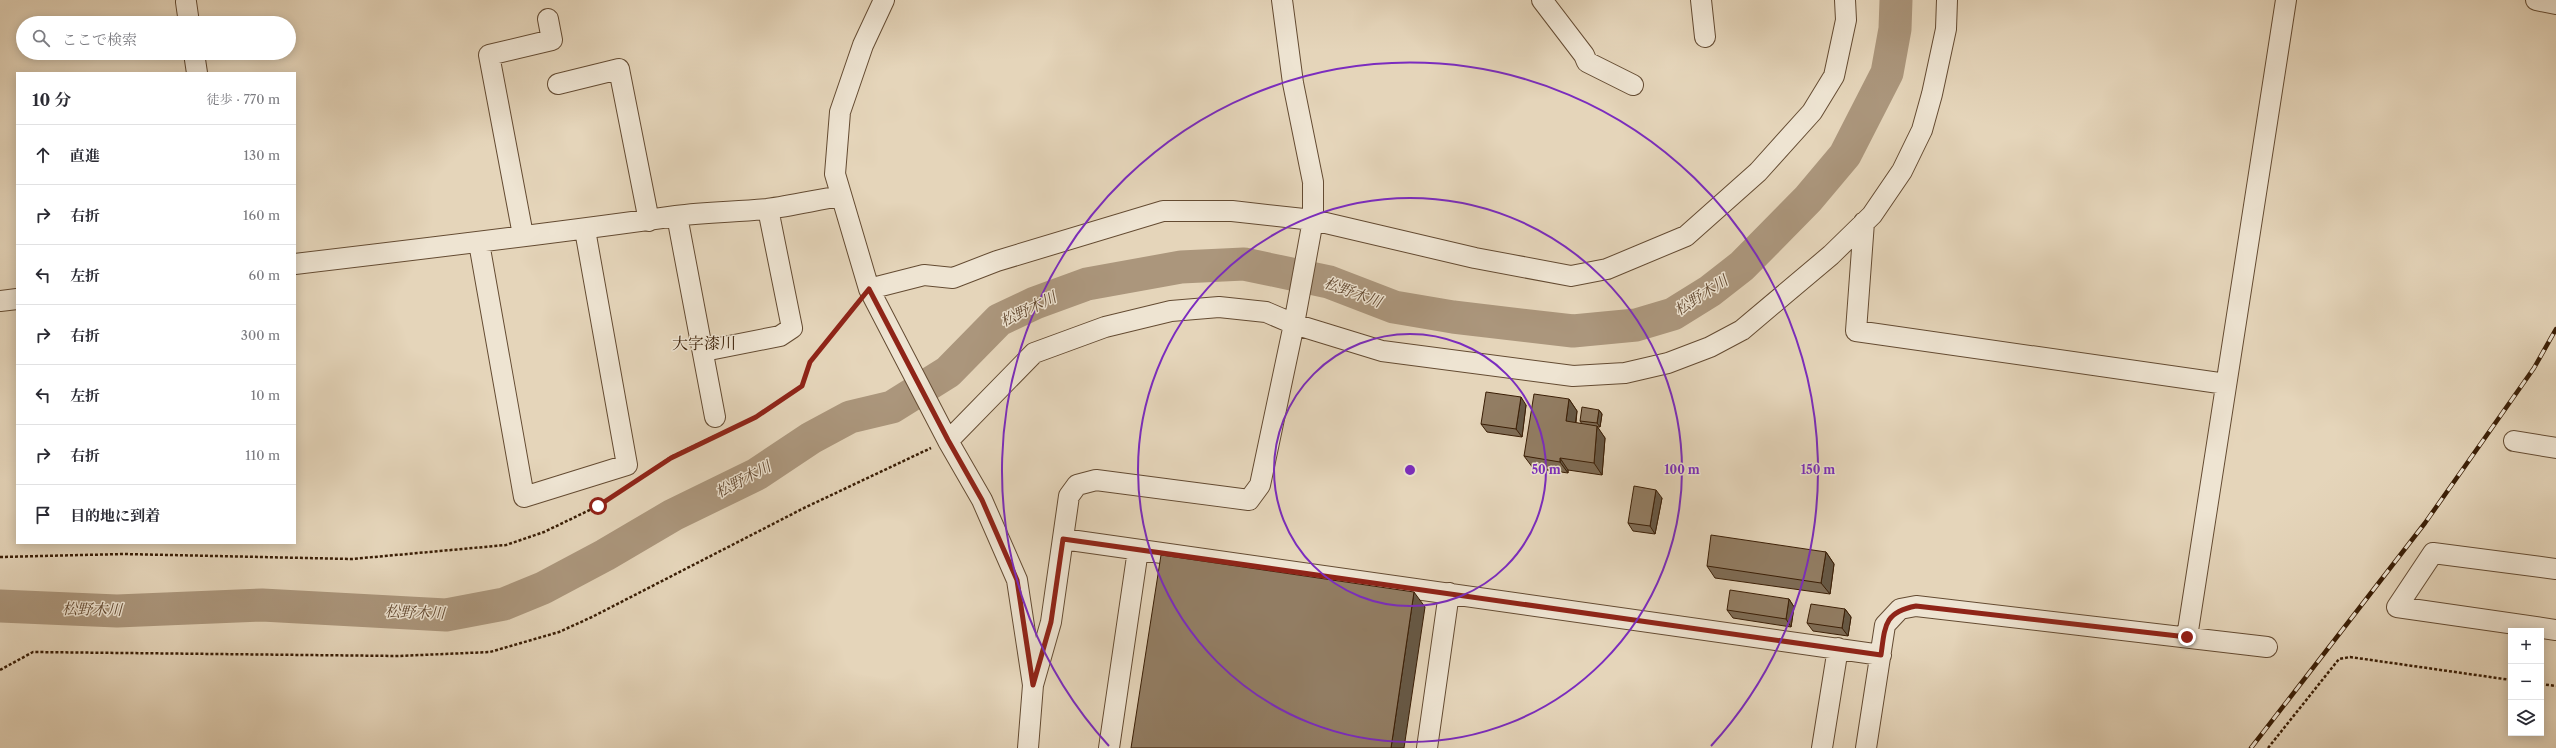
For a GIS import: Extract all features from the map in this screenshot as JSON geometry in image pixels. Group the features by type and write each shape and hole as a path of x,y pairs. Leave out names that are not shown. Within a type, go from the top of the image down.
{"street":[{"path":"884,0 863,45 840,112 835,174 873,296 982,500 1017,580 1033,685"},
{"path":"1028,748 1033,685 1051,622 1070,496 1076,485 1096,480 1249,500 1260,485 1294,324 1313,220 1312,182 1293,83 1282,0"},
{"path":"1542,0 1587,62 1633,85"},
{"path":"1701,0 1704,37"},
{"path":"873,296 924,275 953,278 1019,254 1163,211 1232,211 1313,220 1475,258 1571,276 1607,269 1686,236 1758,172 1812,112 1834,76 1846,20 1845,0"},
{"path":"947,437 1034,353 1105,327 1171,311 1219,307 1266,312 1294,324 1382,351 1573,376 1626,373 1668,363 1710,347 1742,330 1831,255 1872,215 1902,171 1922,130 1932,94 1944,37 1947,0"},
{"path":"2187,637 2286,0"},
{"path":"2536,0 2556,4"},
{"path":"186,2 188,16"},
{"path":"523,235 489,55 552,40 548,20"},
{"path":"195,60 197,72"},
{"path":"558,84 619,69 649,221"},
{"path":"296,264 479,243 523,235 585,230 677,216 768,209 841,196"},
{"path":"704,351 780,336 792,328 768,209"},
{"path":"677,216 721,427"},
{"path":"1864,222 1856,331 2226,384"},
{"path":"479,243 524,497 627,465 585,230"},
{"path":"0,301 16,299"},
{"path":"2514,441 2556,448"},
{"path":"1063,539 1881,655"},
{"path":"1109,748 1138,550"},
{"path":"2556,569 2433,553 2398,607 2556,630"},
{"path":"1427,748 1449,593"},
{"path":"1866,748 1885,625 1900,609 1916,606 2267,647"},
{"path":"1822,748 1838,648"}],"path":[{"path":"640,478 721,427 756,417 802,386 810,362 873,296"},
{"path":"0,670 33,652 398,656 490,652 559,632 585,620 947,437"},
{"path":"0,557 124,554 352,559 506,545 544,532 598,506 634,482"},
{"path":"2268,748 2339,659 2350,657 2508,680"},
{"path":"2544,684 2556,686"}],"building":[{"path":"1486,392 1521,397 1516,429 1481,424"},
{"path":"1534,394 1569,399 1566,421 1597,426 1594,463 1560,458 1560,462 1524,456"},
{"path":"1582,407 1599,410 1597,423 1580,421"},
{"path":"1634,486 1656,490 1650,526 1628,523"},
{"path":"1711,535 1826,552 1821,583 1707,566"},
{"path":"1161,555 1414,592 1391,748 1131,748"},
{"path":"1730,590 1789,599 1786,619 1727,610"},
{"path":"1811,604 1845,609 1842,628 1807,623"}],"waterway":[{"name":"松野木川","path":"0,606 117,611 262,605 446,615 504,604 543,588 605,555 673,515 757,474 811,438 850,417 892,407 948,372 999,320 1035,303 1087,284 1181,267 1244,264 1329,282 1394,307 1453,317 1573,331 1636,325 1673,314 1710,291 1742,266 1808,199 1845,155 1887,73 1895,29 1896,0"}],"railway":[{"path":"2251,748 2425,523 2534,368 2556,329"}],"district":[{"name":"大字漆川","path":"704,343"}],"route":[{"path":"598,506 671,458 756,417 802,386 810,362 869,289 948,440 982,500 1017,580 1033,685 1051,622 1063,539 1881,655 1885,625 1900,609 1916,606 2187,637"}]}
